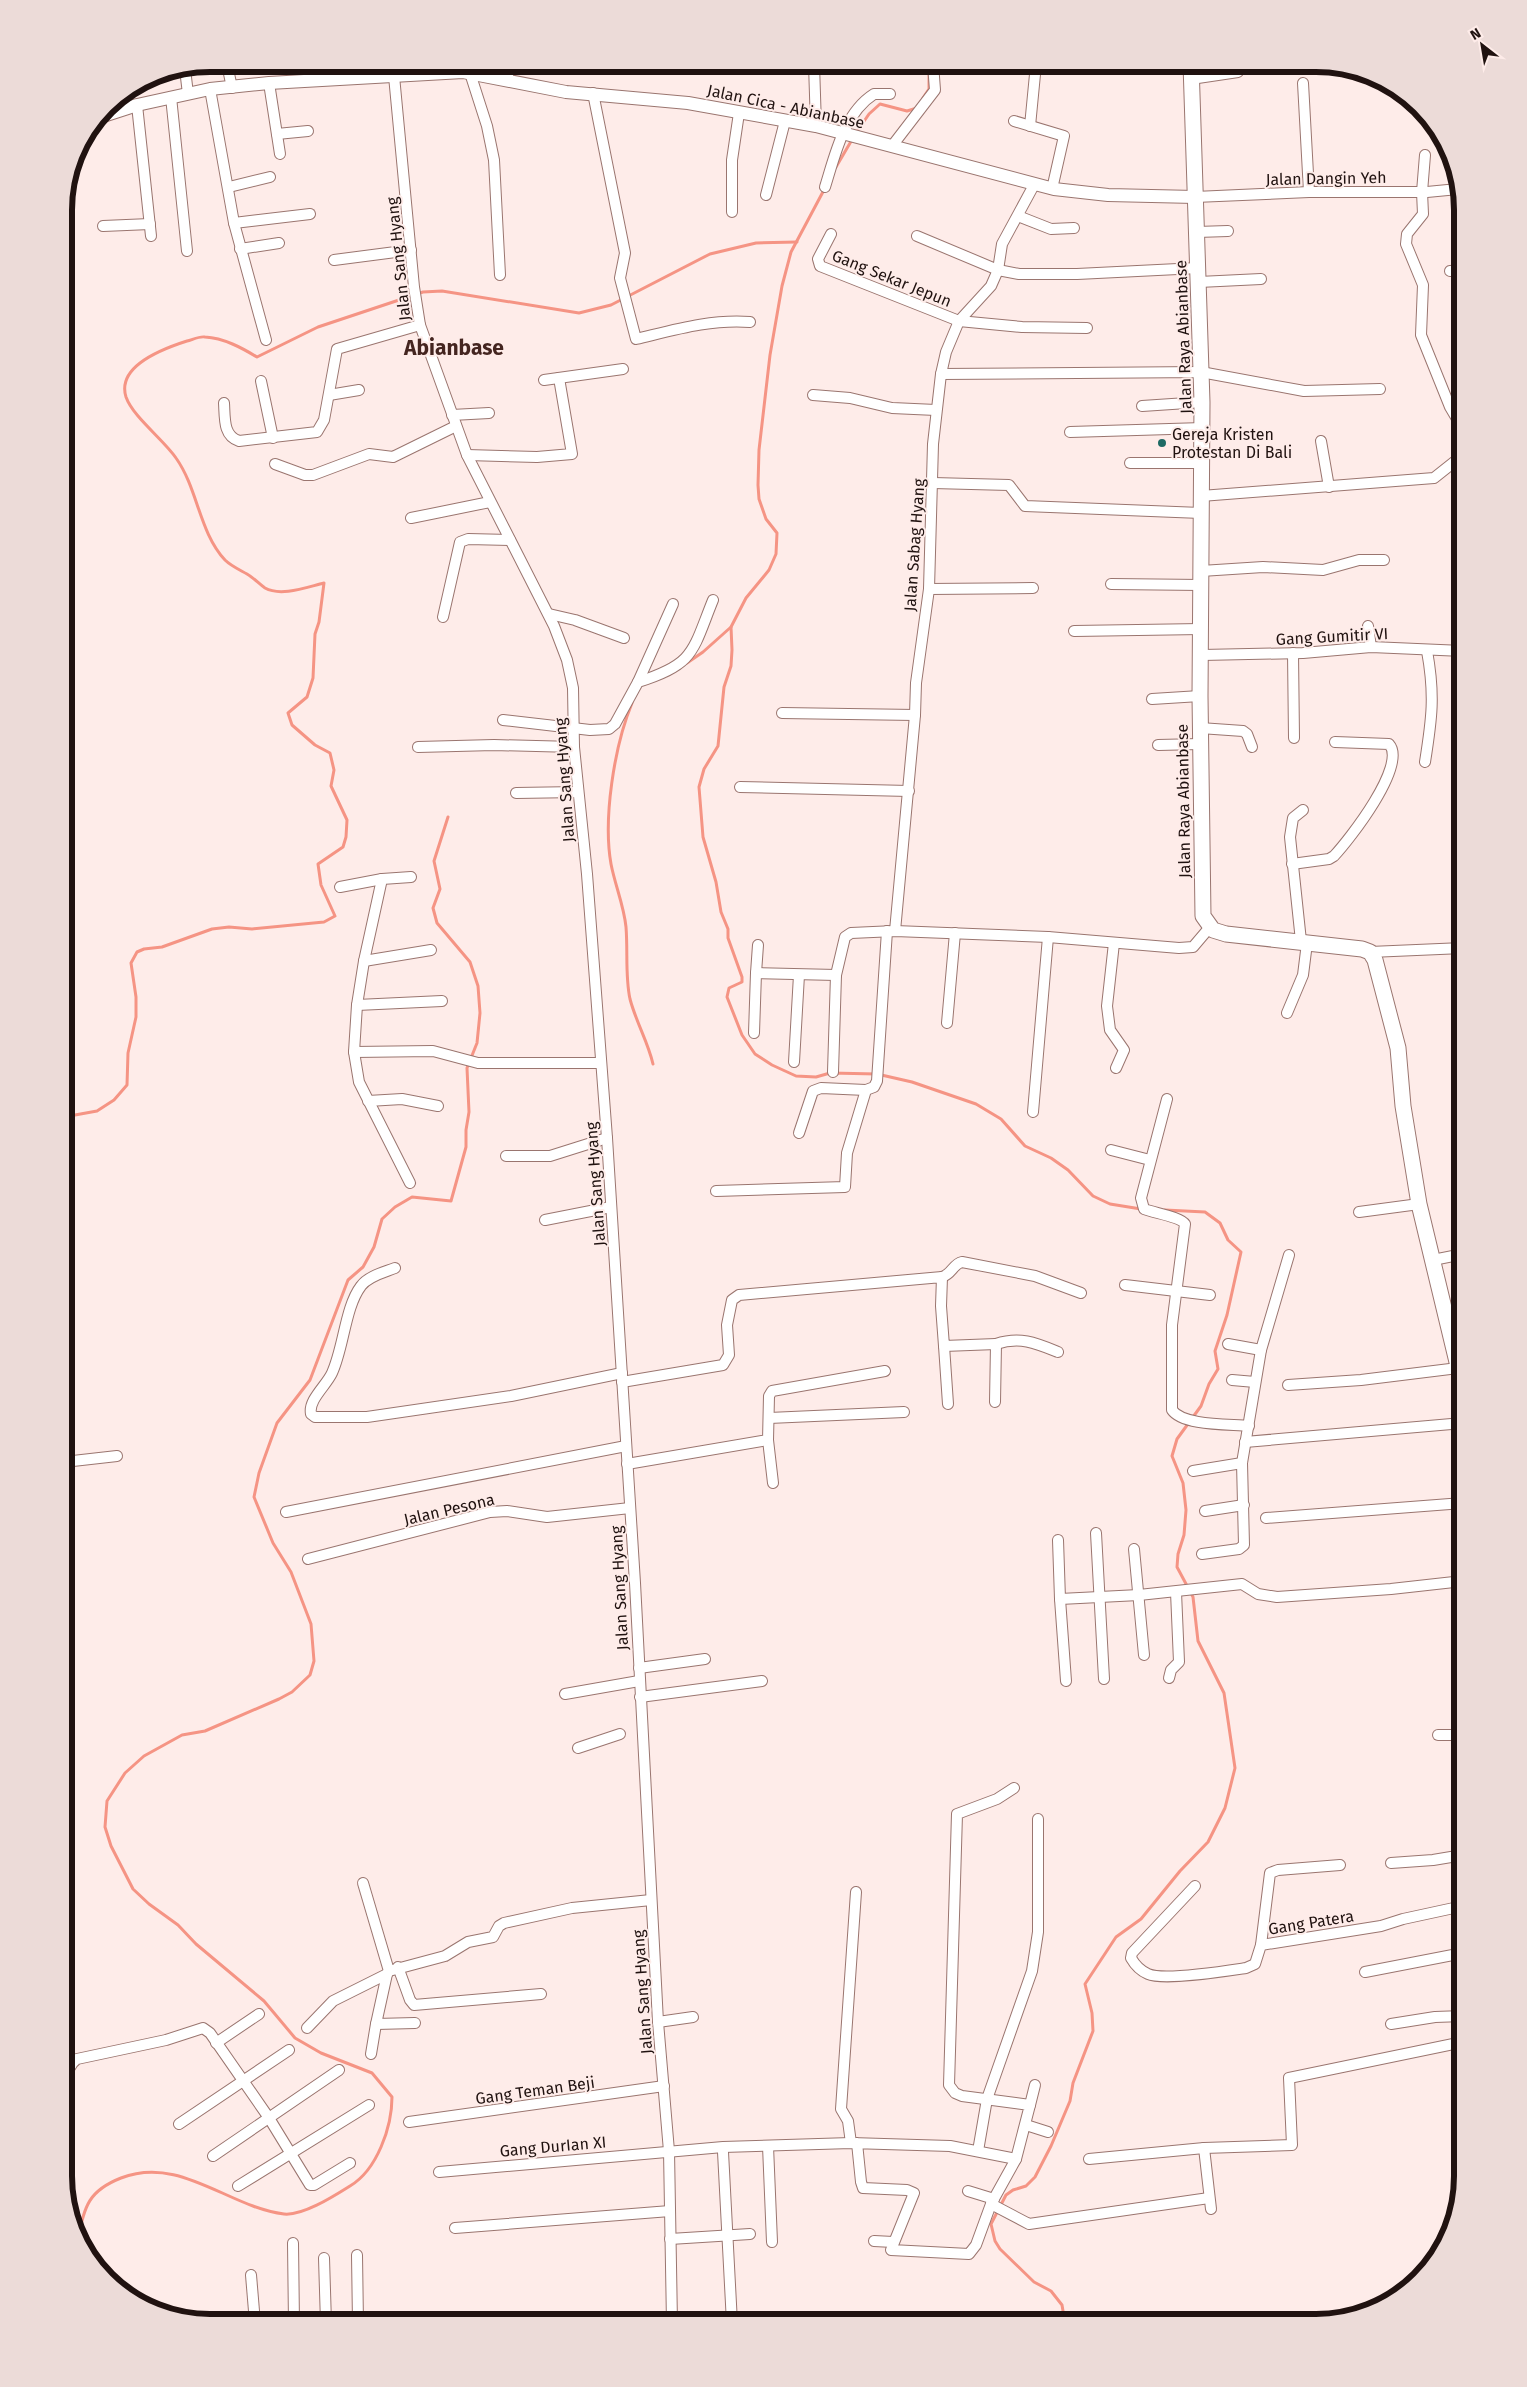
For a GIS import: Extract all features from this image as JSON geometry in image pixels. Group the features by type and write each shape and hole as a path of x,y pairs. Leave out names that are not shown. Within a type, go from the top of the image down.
{"main road":[{"name":"Jalan Raya Abianbase","path":"1191,73 1203,428 1201,496 1202,655 1200,696 1202,897 1204,916 1210,927"},
{"path":"1210,927 1226,934 1362,949 1370,952 1384,988 1398,1048 1403,1106 1419,1204 1454,1351"}],"street":[{"path":"229,73 232,88"},
{"name":"Jalan Cica - Abianbase","path":"115,112 137,105 210,89 364,73"},
{"name":"Jalan Sang Hyang","path":"393,73 414,286 420,325 467,455 549,614 569,666 574,700 574,747 587,874 600,1063 608,1138 658,2022 669,2151 672,2314"},
{"path":"470,73 487,126 494,160 500,275"},
{"name":"Jalan Cica - Abianbase","path":"470,73 566,92 657,98 816,126 1052,189 1108,195 1195,197"},
{"path":"507,80 508,73"},
{"path":"814,73 816,126"},
{"path":"892,146 935,90 934,73"},
{"path":"1030,126 1035,73"},
{"path":"186,75 188,94"},
{"path":"269,83 280,154"},
{"path":"1303,83 1309,192"},
{"path":"210,89 234,223 266,340"},
{"path":"594,93 625,254 620,278 636,340 705,322 727,320 750,322"},
{"path":"824,187 844,134 870,96 879,93 890,94"},
{"path":"171,97 187,251"},
{"path":"137,105 151,236"},
{"path":"732,212 732,160 739,113"},
{"path":"766,195 785,121"},
{"path":"1014,121 1064,136 1052,189"},
{"path":"277,134 308,131"},
{"path":"1425,155 1422,192 1423,214 1407,234 1406,244 1423,285 1421,335 1454,414"},
{"path":"229,187 270,177"},
{"name":"Jalan Sabag Hyang","path":"716,1191 844,1187 847,1153 866,1090 874,1087 877,1081 891,931 909,791 916,715 916,683 929,589 936,410 941,374 946,352 959,321 991,286 998,270 1002,244 1034,185"},
{"name":"Jalan Dangin Yeh","path":"1195,197 1309,192 1422,192 1452,189"},
{"path":"234,223 310,214"},
{"path":"1018,216 1051,229 1074,228"},
{"path":"103,226 150,224"},
{"path":"1197,232 1228,231"},
{"name":"Gang Sekar Jepun","path":"831,234 818,259 820,266 959,321"},
{"path":"916,236 998,270 1045,275 1198,275 1261,279"},
{"path":"240,249 279,243"},
{"path":"334,260 411,250"},
{"path":"1450,271 1454,271"},
{"path":"959,321 1022,327 1087,328"},
{"path":"224,403 226,430 235,440 313,433 320,430 329,395 335,358 339,348 420,325"},
{"path":"544,380 623,369"},
{"path":"941,374 1201,372 1304,391 1380,388"},
{"path":"467,455 537,457 572,454 559,378"},
{"path":"261,381 273,438"},
{"path":"329,395 359,390"},
{"path":"813,395 850,398 892,408 936,410"},
{"path":"1142,406 1202,402"},
{"path":"452,415 476,415 489,412"},
{"path":"275,464 305,475 313,475 369,454 393,457 456,426"},
{"path":"1070,432 1203,428"},
{"path":"1321,441 1329,486"},
{"path":"1201,496 1434,478 1454,462"},
{"path":"1130,463 1202,463"},
{"path":"933,483 1009,485 1025,506 1201,513"},
{"path":"411,518 490,502"},
{"path":"443,617 460,542 468,539 510,540"},
{"path":"1111,584 1201,578 1263,567 1322,570 1359,560 1384,560"},
{"path":"929,589 1033,588"},
{"path":"638,682 665,673 693,651 713,600"},
{"path":"503,720 590,730 609,729 615,724 638,682 673,604"},
{"path":"549,614 575,620 624,638"},
{"path":"1368,626 1371,647"},
{"path":"1074,631 1202,629"},
{"name":"Gang Gumitir VI","path":"1202,655 1293,653 1371,647 1454,652"},
{"path":"1424,762 1433,703 1433,683 1427,651"},
{"path":"1293,653 1294,738"},
{"path":"1152,699 1200,696"},
{"path":"782,713 916,715"},
{"path":"1200,728 1243,731 1247,734 1252,748"},
{"path":"1292,864 1329,859 1334,856 1371,810 1388,777 1392,750 1389,744 1336,742"},
{"path":"418,747 494,744 574,747"},
{"path":"1158,745 1200,744"},
{"path":"740,787 909,791"},
{"path":"516,793 578,792"},
{"path":"1286,1013 1303,975 1304,942 1292,864 1291,826 1293,818 1303,810"},
{"path":"340,887 411,877"},
{"path":"382,880 364,961 357,1006 354,1052 356,1073 368,1101 410,1183"},
{"path":"833,1072 836,975 848,935 855,932 891,931 1048,937 1190,948 1210,927"},
{"path":"947,1023 955,934"},
{"path":"1033,1112 1048,937"},
{"path":"1114,943 1107,1006 1110,1030 1124,1050 1116,1068"},
{"path":"754,1033 758,945"},
{"path":"1370,952 1454,948"},
{"path":"364,961 431,950"},
{"path":"756,973 836,975"},
{"path":"794,1062 799,975"},
{"path":"357,1006 442,1001"},
{"path":"354,1052 433,1051 478,1063 600,1063"},
{"path":"799,1133 813,1091 821,1088 866,1090"},
{"path":"368,1101 402,1099 438,1106"},
{"path":"1167,1099 1141,1198 1144,1209 1180,1219 1185,1224 1178,1291 1172,1325 1174,1384 1171,1402 1174,1413 1187,1419 1198,1422 1249,1426"},
{"path":"506,1156 550,1156 608,1138"},
{"path":"1111,1150 1150,1160"},
{"path":"1360,1212 1419,1204"},
{"path":"545,1220 612,1207"},
{"path":"1202,1554 1242,1548 1244,1545 1242,1463 1262,1350 1289,1255"},
{"path":"1432,1260 1454,1256"},
{"path":"395,1268 370,1279 361,1286 348,1312 342,1346 331,1375 311,1404 311,1414 315,1417 332,1419 385,1414 622,1378 722,1365 729,1355 727,1324 732,1300 739,1296 942,1277 950,1274 958,1263 962,1262 1035,1276 1080,1293"},
{"path":"942,1277 941,1306 948,1404"},
{"path":"1125,1285 1210,1295"},
{"path":"944,1346 996,1344 1006,1340 1024,1340 1058,1352"},
{"path":"995,1402 996,1344"},
{"path":"1228,1344 1262,1350"},
{"path":"1288,1385 1361,1380 1454,1368"},
{"path":"773,1483 768,1440 769,1396 772,1391 885,1371"},
{"path":"1232,1380 1255,1382"},
{"path":"769,1418 904,1412"},
{"path":"1246,1442 1454,1424"},
{"path":"627,1464 768,1440"},
{"path":"286,1512 626,1446"},
{"path":"72,1461 117,1456"},
{"path":"1193,1471 1242,1463"},
{"path":"1266,1518 1454,1504"},
{"path":"1205,1511 1244,1505"},
{"name":"Jalan Pesona","path":"308,1559 490,1512 507,1511 547,1517 630,1508"},
{"path":"1096,1533 1104,1679"},
{"path":"1058,1540 1066,1682"},
{"path":"1134,1549 1144,1655"},
{"path":"1060,1599 1139,1595 1242,1584 1258,1594 1277,1596 1391,1589 1454,1582"},
{"path":"1169,1678 1171,1670 1179,1662 1178,1591"},
{"path":"639,1668 704,1660"},
{"path":"565,1694 639,1681"},
{"path":"640,1697 762,1681"},
{"path":"578,1748 620,1734"},
{"path":"1438,1735 1454,1734"},
{"path":"1014,1788 998,1799 957,1814 949,2085 958,2095 1030,2105"},
{"path":"978,2151 987,2099 1032,1971 1038,1932 1038,1819"},
{"path":"1391,1863 1454,1856"},
{"path":"1262,1945 1270,1873 1278,1870 1340,1865"},
{"path":"363,1883 391,1971 414,2005 541,1994"},
{"name":"Gang Patera","path":"1195,1886 1136,1947 1131,1958 1139,1968 1150,1975 1188,1976 1246,1968 1255,1964 1262,1945 1381,1926 1403,1918 1454,1908"},
{"path":"856,1892 841,2109 848,2121 863,2188 907,2190 914,2193 891,2250 963,2255 972,2252 993,2203 1016,2159 1035,2085"},
{"path":"307,2028 333,2001 391,1971 444,1956 468,1942 493,1937 499,1926 504,1923 572,1908 651,1900"},
{"path":"1365,1972 1454,1955"},
{"path":"370,2054 376,2024 391,1971"},
{"path":"216,2043 259,2014"},
{"path":"1392,2024 1435,2017 1454,2016"},
{"path":"658,2022 693,2017"},
{"path":"376,2024 415,2023"},
{"path":"72,2063 83,2057 166,2040 198,2029 206,2030 269,2118 312,2186 350,2163"},
{"path":"1089,2159 1204,2148 1292,2145 1289,2078 1454,2044"},
{"path":"179,2124 289,2050"},
{"path":"213,2156 339,2070"},
{"name":"Gang Teman Beji","path":"409,2122 664,2086"},
{"path":"238,2186 369,2105"},
{"path":"1026,2125 1048,2132"},
{"name":"Gang DurIan XI","path":"440,2172 669,2151 854,2143 950,2146 1016,2159"},
{"path":"768,2146 772,2242"},
{"path":"1204,2148 1211,2209"},
{"path":"723,2152 731,2314"},
{"path":"968,2191 993,2203 1024,2224 1209,2198"},
{"path":"455,2228 670,2211"},
{"path":"670,2240 750,2234"},
{"path":"874,2240 894,2242"},
{"path":"292,2243 294,2314"},
{"path":"357,2255 358,2314"},
{"path":"324,2258 326,2314"},
{"path":"251,2275 254,2314"}],"waterway":[{"path":"923,98 929,89 929,74"},
{"path":"856,133 869,114 880,104 907,111 917,108"},
{"path":"836,167 853,138"},
{"path":"687,663 703,652 731,627 746,598 769,570 776,554 777,533 766,519 759,499 758,485 759,450 770,355 782,286 791,252 825,188"},
{"path":"73,1115 97,1111 114,1100 127,1085 128,1053 136,1017 136,997 131,963 137,952 144,949 162,947 212,929 229,927 252,929 324,922 335,916 321,885 318,864 343,847 346,837 347,820 331,786 334,770 330,753 315,745 292,725 288,713 307,697 313,678 315,634 319,622 324,583 294,590 271,591 225,560 209,537 189,483 176,458 135,412 126,397 125,386 128,376 135,367 155,353 203,337 226,341 257,357 318,327 423,292 442,291 579,313 611,305 710,254 756,243 797,242"},
{"path":"731,627 731,666 724,687 718,746 704,769 699,787 703,837 716,882 721,912 728,929 728,938 742,977 742,982 729,988 727,997 742,1035 755,1054 772,1065 796,1076 816,1077 830,1073 877,1074 912,1082 976,1104 1001,1119 1025,1146 1051,1158 1068,1170 1093,1196 1110,1204 1141,1209"},
{"path":"632,703 615,761 609,805 609,846 611,864 625,919 630,999 653,1064"},
{"path":"81,2224 86,2208 101,2188 121,2178 143,2173 163,2173 184,2177 263,2210 284,2214 300,2212 336,2195 360,2179 375,2159 386,2134 392,2097 372,2073 321,2053 295,2038 264,2001 196,1944 178,1925 149,1904 133,1889 111,1846 105,1827 107,1801 125,1773 144,1756 182,1735 205,1731 279,1699 292,1692 310,1675 314,1661 311,1624 291,1572 273,1543 254,1497 259,1473 277,1423 310,1380 348,1280 363,1267 374,1247 382,1219 395,1207 412,1197 451,1201 466,1147 469,1112 467,1068 477,1043 480,1013 478,986 470,962 437,923 433,908 440,889 434,861 448,817"},
{"path":"1064,2314 1062,2305 1051,2291 1034,2282 1000,2249 995,2241 991,2224 1006,2195 1013,2190 1026,2186 1035,2177 1051,2146 1070,2101 1073,2083 1093,2031 1092,2013 1085,1984 1116,1937 1141,1919 1180,1871 1208,1842 1225,1808 1235,1768 1224,1693 1198,1641 1193,1597 1177,1567 1178,1554 1184,1535 1186,1510 1183,1483 1172,1456 1177,1439 1201,1406 1209,1384 1218,1369 1215,1351 1227,1315 1241,1252 1228,1240 1220,1223 1205,1212 1165,1210"}],"place":[{"name":"Gereja Kristen Protestan Di Bali","path":"1162,443"}],"district":[{"name":"Abianbase","path":"454,348"}]}
